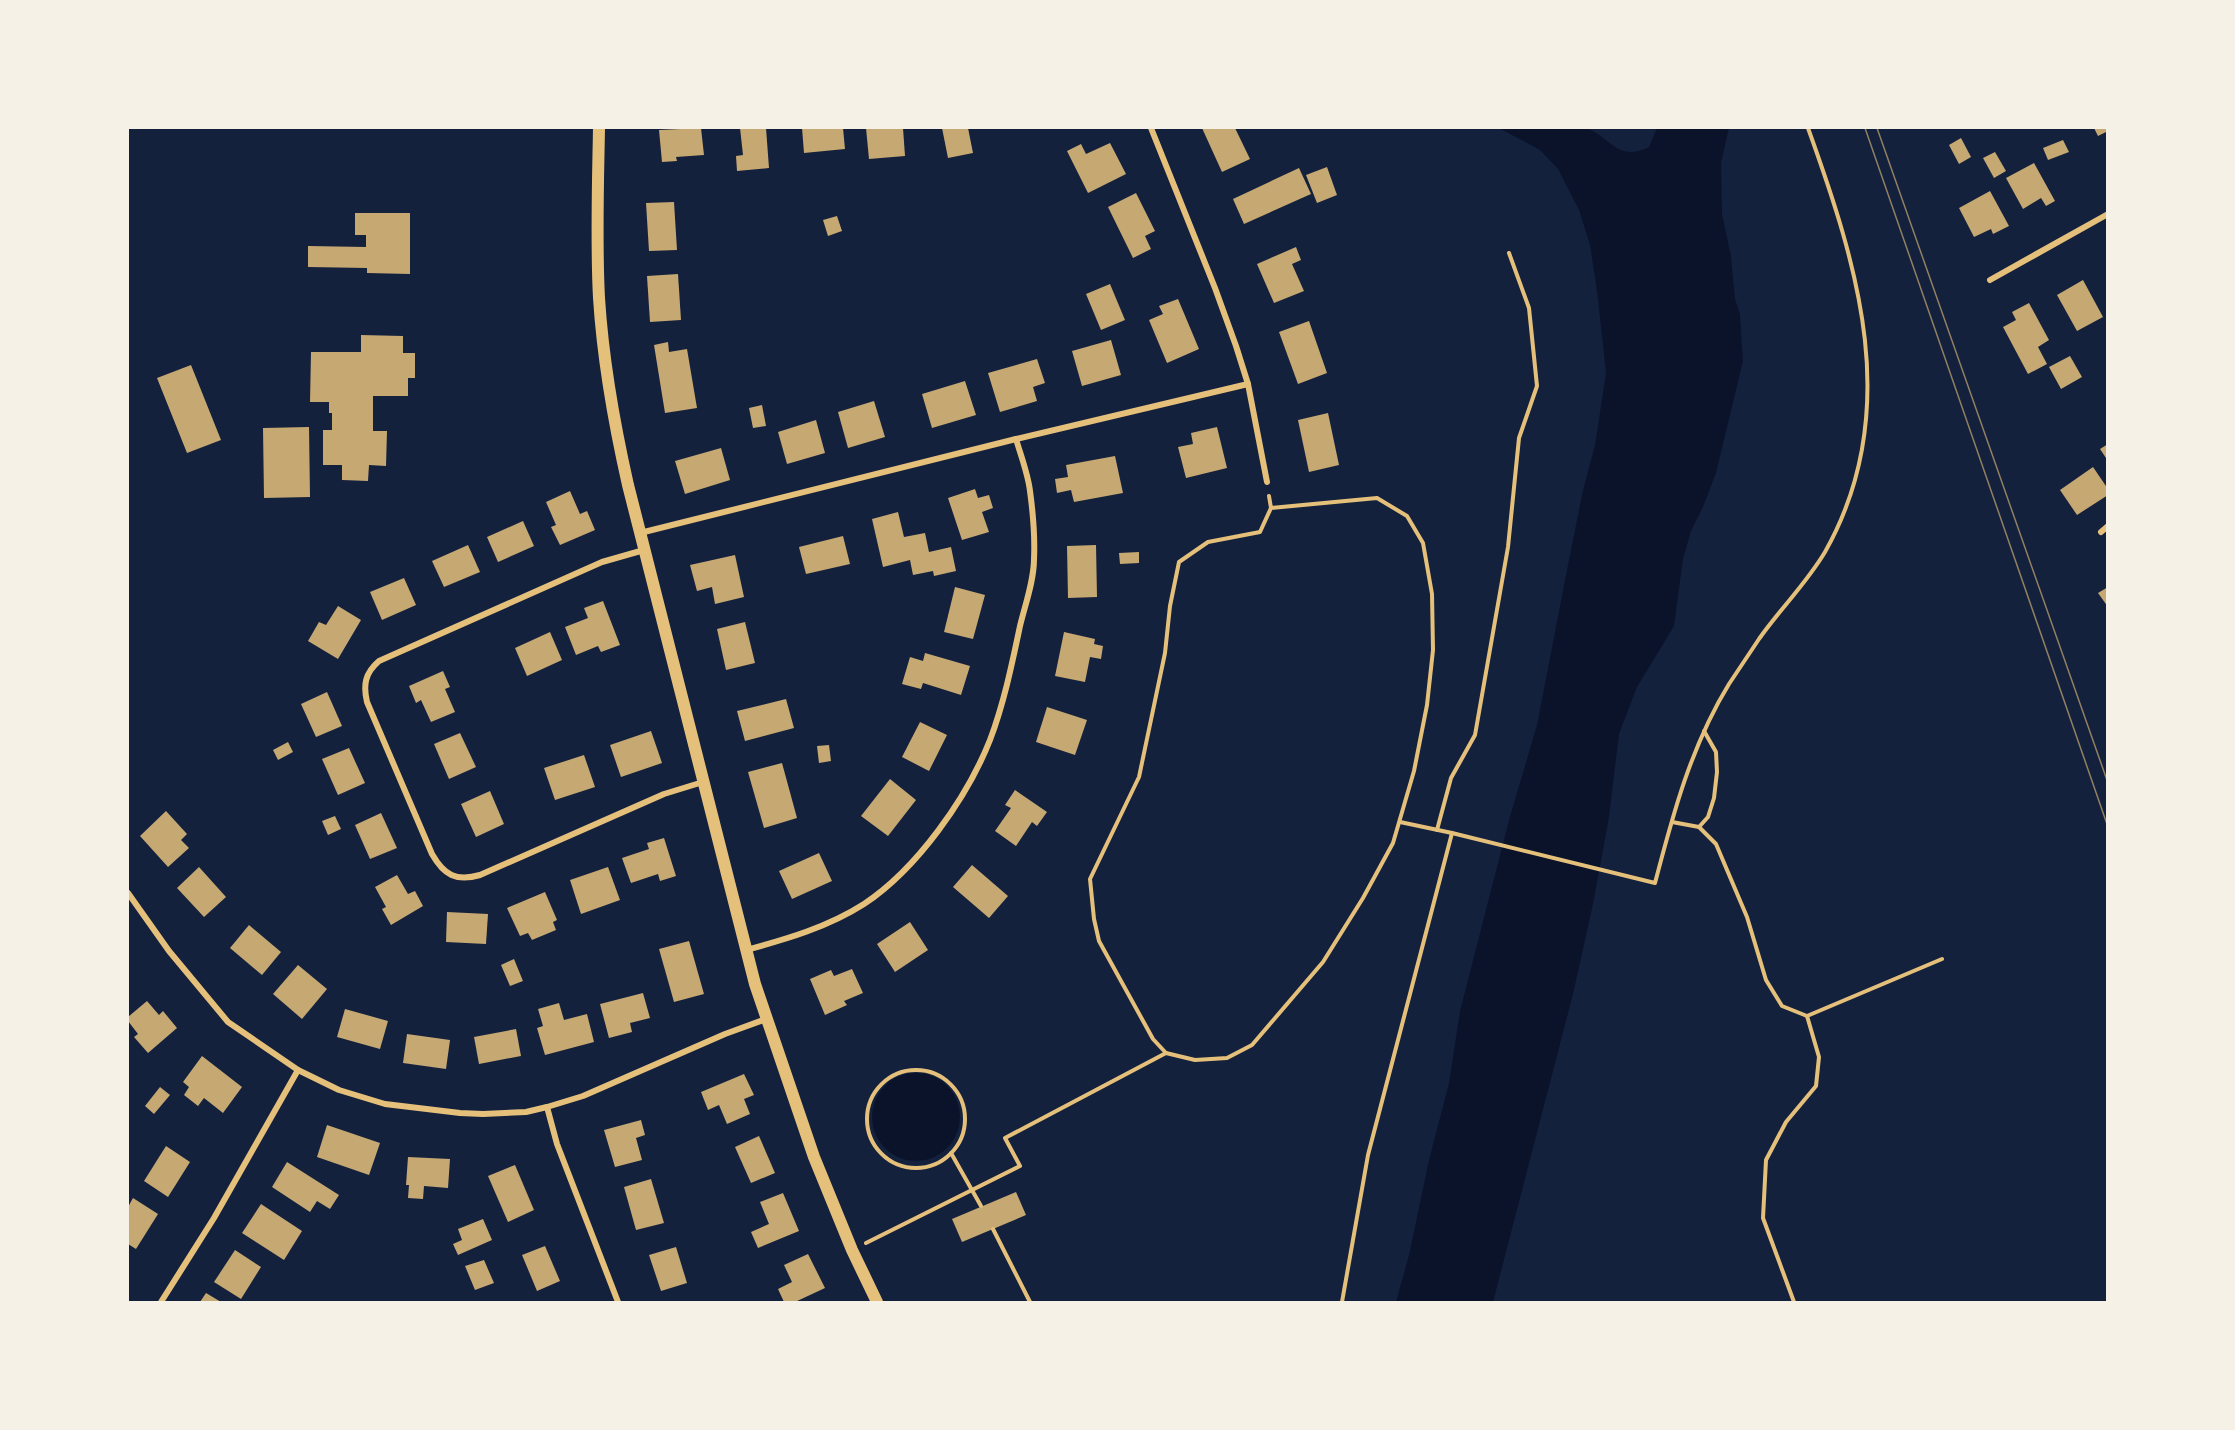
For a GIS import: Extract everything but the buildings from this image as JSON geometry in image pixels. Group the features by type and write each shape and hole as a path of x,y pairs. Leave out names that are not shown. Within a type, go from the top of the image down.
{"main road":[{"path":"599,128 598,267 602,328 615,424 644,550 746,950 766,1019 814,1157 852,1250 877,1302"}],"street":[{"path":"1151,128 1215,288 1248,384 1267,482"},
{"path":"1990,280 2108,214"},
{"path":"640,533 1016,439 1248,384"},
{"path":"746,950 794,937 828,923 864,904 880,892 926,845 954,807 978,764 989,742 1006,688 1034,561 1030,490 1016,439"},
{"path":"2101,532 2108,526"},
{"path":"644,550 602,562 379,662 367,675 364,685 367,702 432,854 443,870 461,878 480,875 664,794 703,782"},
{"path":"128,894 169,951 228,1022 298,1070 339,1090 385,1104 460,1113 526,1112 583,1096 725,1034 766,1019"},
{"path":"161,1302 214,1218 298,1070"},
{"path":"547,1107 557,1144 618,1302"}],"path":[{"path":"1400,822 1655,883 1682,783 1704,730 1760,638 1805,582 1825,551 1850,497 1862,448 1868,400 1865,330 1854,272 1826,177 1808,128"},
{"path":"1437,830 1451,778 1475,735 1508,547 1518,438 1537,386 1528,308 1509,253"},
{"path":"1377,498 1407,516 1423,543 1432,594 1433,650 1427,705 1400,822 1393,843 1363,898 1323,962 1252,1045 1227,1058 1195,1060 1166,1053 1153,1039 1099,941 1090,879 1139,777 1165,653 1170,606 1179,562 1209,542 1260,532 1271,508 1377,498"},
{"path":"1699,827 1708,817 1718,772 1716,752 1704,730"},
{"path":"1671,822 1699,827 1716,844 1747,916 1766,980 1782,1006 1807,1016 1942,959"},
{"path":"1342,1302 1368,1155 1452,834"},
{"path":"1794,1302 1763,1218 1766,1160 1786,1122 1816,1086 1819,1057 1807,1016"},
{"path":"852,1250 1020,1166 1005,1138 1166,1053"},
{"path":"914,1070 930,1072 945,1079 956,1091 963,1106 964,1123 960,1139 951,1153 939,1162 924,1167 908,1167 893,1162 880,1153 872,1140 867,1124 868,1109 873,1094 883,1082 897,1073 914,1070"},
{"path":"951,1153 981,1206"},
{"path":"993,1229 1030,1302"}],"water":[{"path":"1559,126 1587,128 1616,147 1630,152 1649,147 1657,128 1729,128 1721,163 1722,214 1731,256 1735,299 1740,314 1743,361 1716,473 1691,531 1683,559 1674,626 1637,687 1619,734 1609,817 1593,904 1573,994 1493,1302 1396,1302 1449,1083 1460,1011 1509,820 1537,725 1583,490 1595,445 1606,373 1590,245 1579,210 1558,169 1540,150 1499,128"},
{"path":"916,1073 941,1080 953,1092 960,1117 953,1142 941,1154 916,1161 891,1154 879,1142 872,1117 879,1092 891,1080"}],"tram line":[{"path":"1865,128 2108,827"},
{"path":"1877,128 2108,783"}]}
